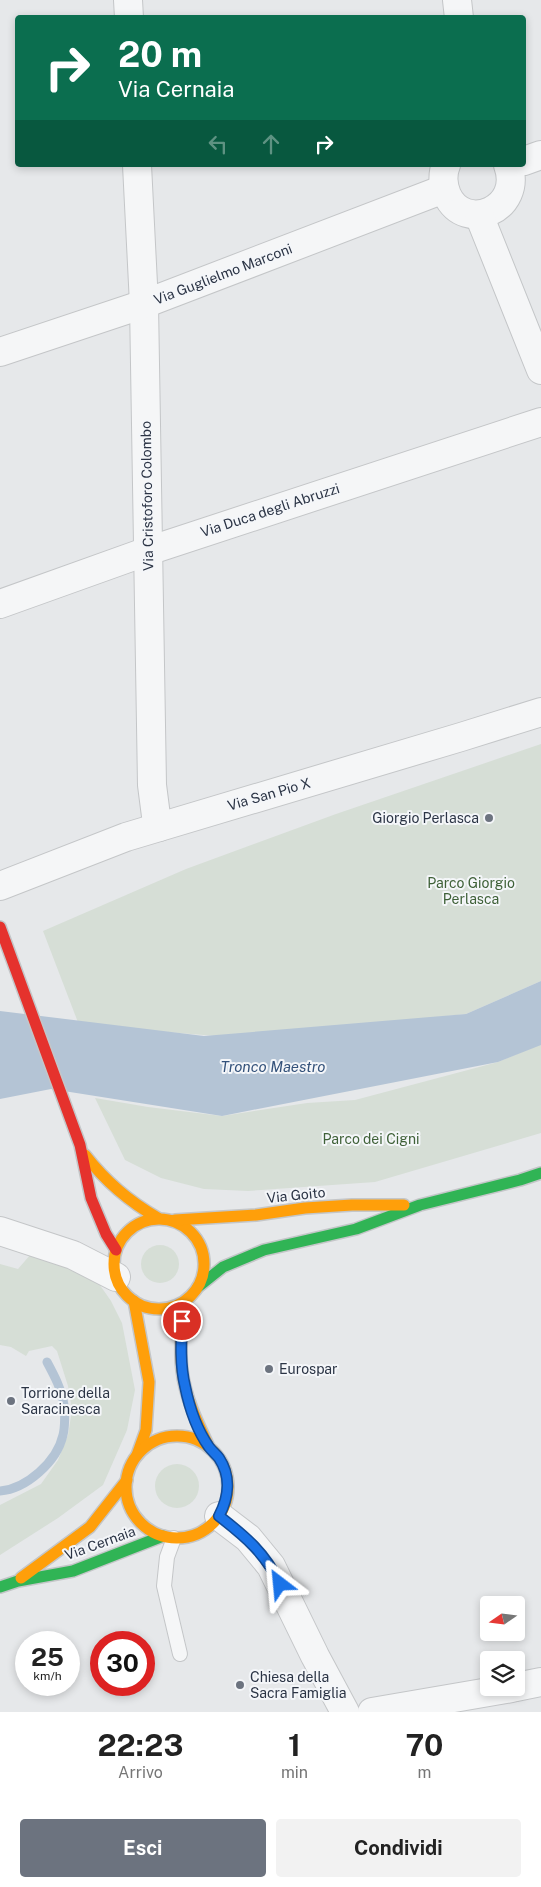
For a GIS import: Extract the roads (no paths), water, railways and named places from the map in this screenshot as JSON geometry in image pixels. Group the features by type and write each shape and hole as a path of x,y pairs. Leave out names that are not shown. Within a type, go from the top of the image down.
{"main road":[{"path":"0,927 73,1123 82,1151 91,1198 106,1234 116,1250"},
{"path":"82,1151 110,1187 134,1205 158,1218"},
{"name":"Via Goito","path":"198,1287 223,1266 264,1250 356,1229 420,1205 541,1173"},
{"name":"Via Goito","path":"175,1220 256,1215 314,1208 420,1205"},
{"path":"158,1218 175,1220 192,1231 202,1248 205,1268 198,1287 192,1296 183,1303 171,1308 145,1307 126,1295 116,1277 114,1263 116,1250 125,1233 139,1222 158,1218"},
{"name":"Via Cernaia","path":"134,1301 144,1344 149,1382 146,1430 137,1455"},
{"name":"Via Cernaia","path":"0,1587 18,1581 73,1570 168,1537 190,1536 204,1530 219,1516 228,1492 228,1479 225,1467 209,1447 194,1419 185,1386 181,1358 183,1303"},
{"name":"Via Cernaia","path":"168,1537 147,1528 134,1515 127,1498 127,1480 132,1462 137,1455 153,1442 171,1436 192,1438 209,1447"},
{"name":"Via Cernaia","path":"18,1581 90,1527 127,1480"}],"street":[{"path":"128,0 129,15"},
{"path":"457,0 459,15"},
{"path":"526,160 541,155"},
{"name":"Via Cristoforo Colombo","path":"137,167 144,304 152,785 159,827"},
{"path":"514,167 512,181 506,200 491,212 479,214 541,370"},
{"name":"Via Guglielmo Marconi","path":"0,352 144,304 445,177 454,205 464,212 479,214"},
{"name":"Via Duca degli Abruzzi","path":"0,604 148,550 541,422"},
{"name":"Via San Pio X","path":"0,886 126,837 461,738 541,712"},
{"path":"0,1231 73,1255 116,1277"},
{"path":"219,1516 248,1538 272,1566 315,1656 345,1712"},
{"path":"525,1685 541,1682"},
{"path":"372,1712 480,1693"}],"lane":[{"path":"168,1537 164,1586 180,1654"}],"water":[{"name":"Tronco Maestro","path":"541,981 541,1045 498,1062 222,1116 51,1089 0,1099 0,1011 204,1036 466,1014"}],"waterway":[{"path":"0,1491 10,1489 30,1480 47,1464 60,1445 64,1428 64,1405 60,1388 47,1362"}],"place":[{"name":"Giorgio Perlasca","path":"489,818"},
{"name":"Eurospar","path":"269,1369"},
{"name":"Torrione della Saracinesca","path":"11,1401"},
{"name":"Chiesa della Sacra Famiglia","path":"240,1685"}],"park label":[{"name":"Parco Giorgio Perlasca","path":"471,892"},
{"name":"Parco dei Cigni","path":"371,1139"}]}
